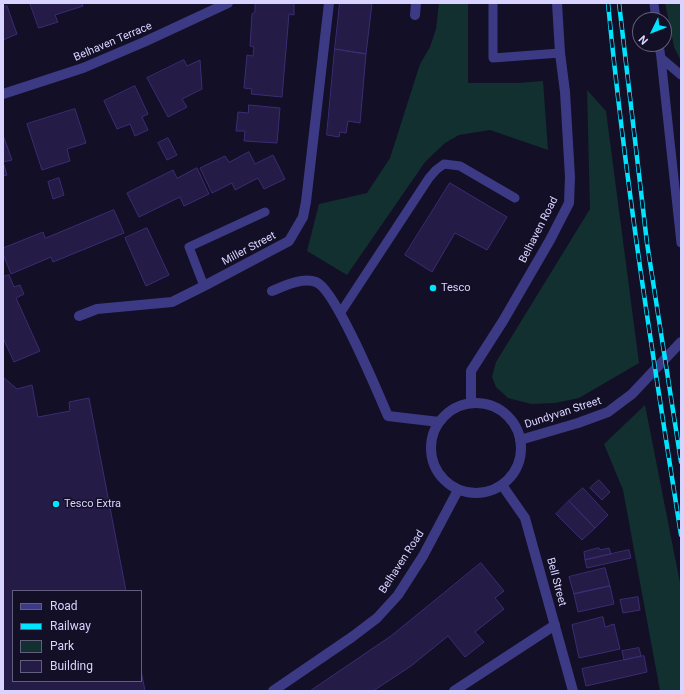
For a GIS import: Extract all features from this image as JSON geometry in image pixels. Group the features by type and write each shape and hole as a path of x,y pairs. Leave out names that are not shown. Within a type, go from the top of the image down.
{"street":[{"name":"Belhaven Terrace","path":"3,94 83,68 151,39 228,3"},
{"name":"Miller Street","path":"79,316 97,308 172,302 289,241 303,217 329,3"},
{"path":"415,15 416,3"},
{"name":"Belhaven Road","path":"471,403 472,371 550,240 569,203 570,177 565,92 560,53 558,3"},
{"path":"272,291 291,283 304,281 317,282 328,291 341,312 388,416 439,422"},
{"name":"Dundyvan Street","path":"520,440 578,423 608,412 632,394 681,342"},
{"path":"471,403 485,404 497,409 508,417 517,426 520,440 518,465 511,476 502,485 494,490 480,493 458,490 448,484 440,476 434,466 431,455 433,433 439,422 453,409 471,403"},
{"name":"Bell Street","path":"502,485 525,518 573,691"},
{"name":"Belhaven Road","path":"273,691 377,618 398,595 419,563 458,490"},
{"path":"454,691 555,625"}],"lane":[{"path":"493,3 493,58 560,53"},
{"path":"660,52 681,243"},
{"path":"661,58 681,75"},
{"path":"341,312 429,178 444,164 460,166 515,198"},
{"path":"204,286 189,247 265,212"}],"green space":[{"path":"439,3 468,3 468,83 518,83 543,81 548,150 490,130 459,135 445,143 425,162 347,275 307,251 319,204 367,193 390,158 420,64 430,47 436,29"},
{"path":"665,3 681,3 681,61 674,47 672,37 672,12 667,12"},
{"path":"587,90 606,111 639,363 579,398 555,403 531,404 508,398 496,387 492,377 496,362 590,209"},
{"path":"645,405 681,588 681,691 660,691 623,490 604,444"}],"building":[{"path":"30,3 82,3 83,6 55,15 58,22 39,28"},
{"path":"294,3 294,15 289,14 282,97 251,94 252,89 244,88 247,55 253,56 254,47 250,46 252,14 255,12 255,4"},
{"path":"340,3 372,3 366,54 335,49"},
{"path":"7,6 17,34 3,40 3,7"},
{"path":"335,49 366,54 360,123 348,121 346,133 340,132 339,137 327,135"},
{"path":"184,60 187,66 200,60 202,89 182,99 187,107 168,117 147,78"},
{"path":"135,86 148,114 142,117 148,130 135,136 130,124 117,129 104,101"},
{"path":"249,105 280,108 277,143 244,141 245,131 236,131 238,112 248,113"},
{"path":"75,109 86,143 67,149 70,161 42,170 27,124"},
{"path":"3,135 12,160 3,162"},
{"path":"168,138 177,155 167,160 158,143"},
{"path":"249,152 255,164 273,155 285,179 264,189 258,178 235,190 232,183 212,193 200,168 225,156 229,162"},
{"path":"3,162 7,175 3,176"},
{"path":"197,168 209,194 184,206 180,197 139,217 127,193 173,170 177,178"},
{"path":"59,178 64,195 53,199 48,182"},
{"path":"450,183 507,217 487,250 455,233 432,272 405,255"},
{"path":"114,210 124,233 53,262 51,257 11,274 3,254 3,248 43,232 45,238"},
{"path":"147,228 169,275 146,286 125,238"},
{"path":"9,275 14,287 20,285 24,294 16,298 40,351 14,362 3,338 3,277"},
{"name":"Tesco Extra","path":"3,377 17,389 32,385 38,417 70,411 69,402 89,398 126,590 12,590 12,682 142,682 142,675 145,691 3,691"},
{"path":"599,480 610,492 602,500 590,488"},
{"path":"583,488 608,515 595,528 569,501"},
{"path":"569,501 595,528 582,540 556,514"},
{"path":"599,548 600,550 609,548 611,554 585,560 584,552"},
{"path":"629,550 631,558 587,568 585,560"},
{"path":"481,563 504,591 495,598 504,609 475,632 484,642 465,657 448,636 411,666 373,691 310,691 391,636"},
{"path":"605,568 610,586 574,594 569,577"},
{"path":"610,586 614,604 578,612 574,594"},
{"path":"638,597 640,610 623,613 620,600"},
{"path":"603,617 605,627 614,624 620,649 579,658 572,625"},
{"path":"639,648 641,656 624,660 622,651"},
{"path":"644,656 647,672 586,686 582,669"}],"railway":[{"path":"608,3 631,203 681,535"},
{"path":"619,3 647,243 681,462"}],"place":[{"name":"Tesco","path":"433,288"},
{"name":"Tesco Extra","path":"56,504"}]}
